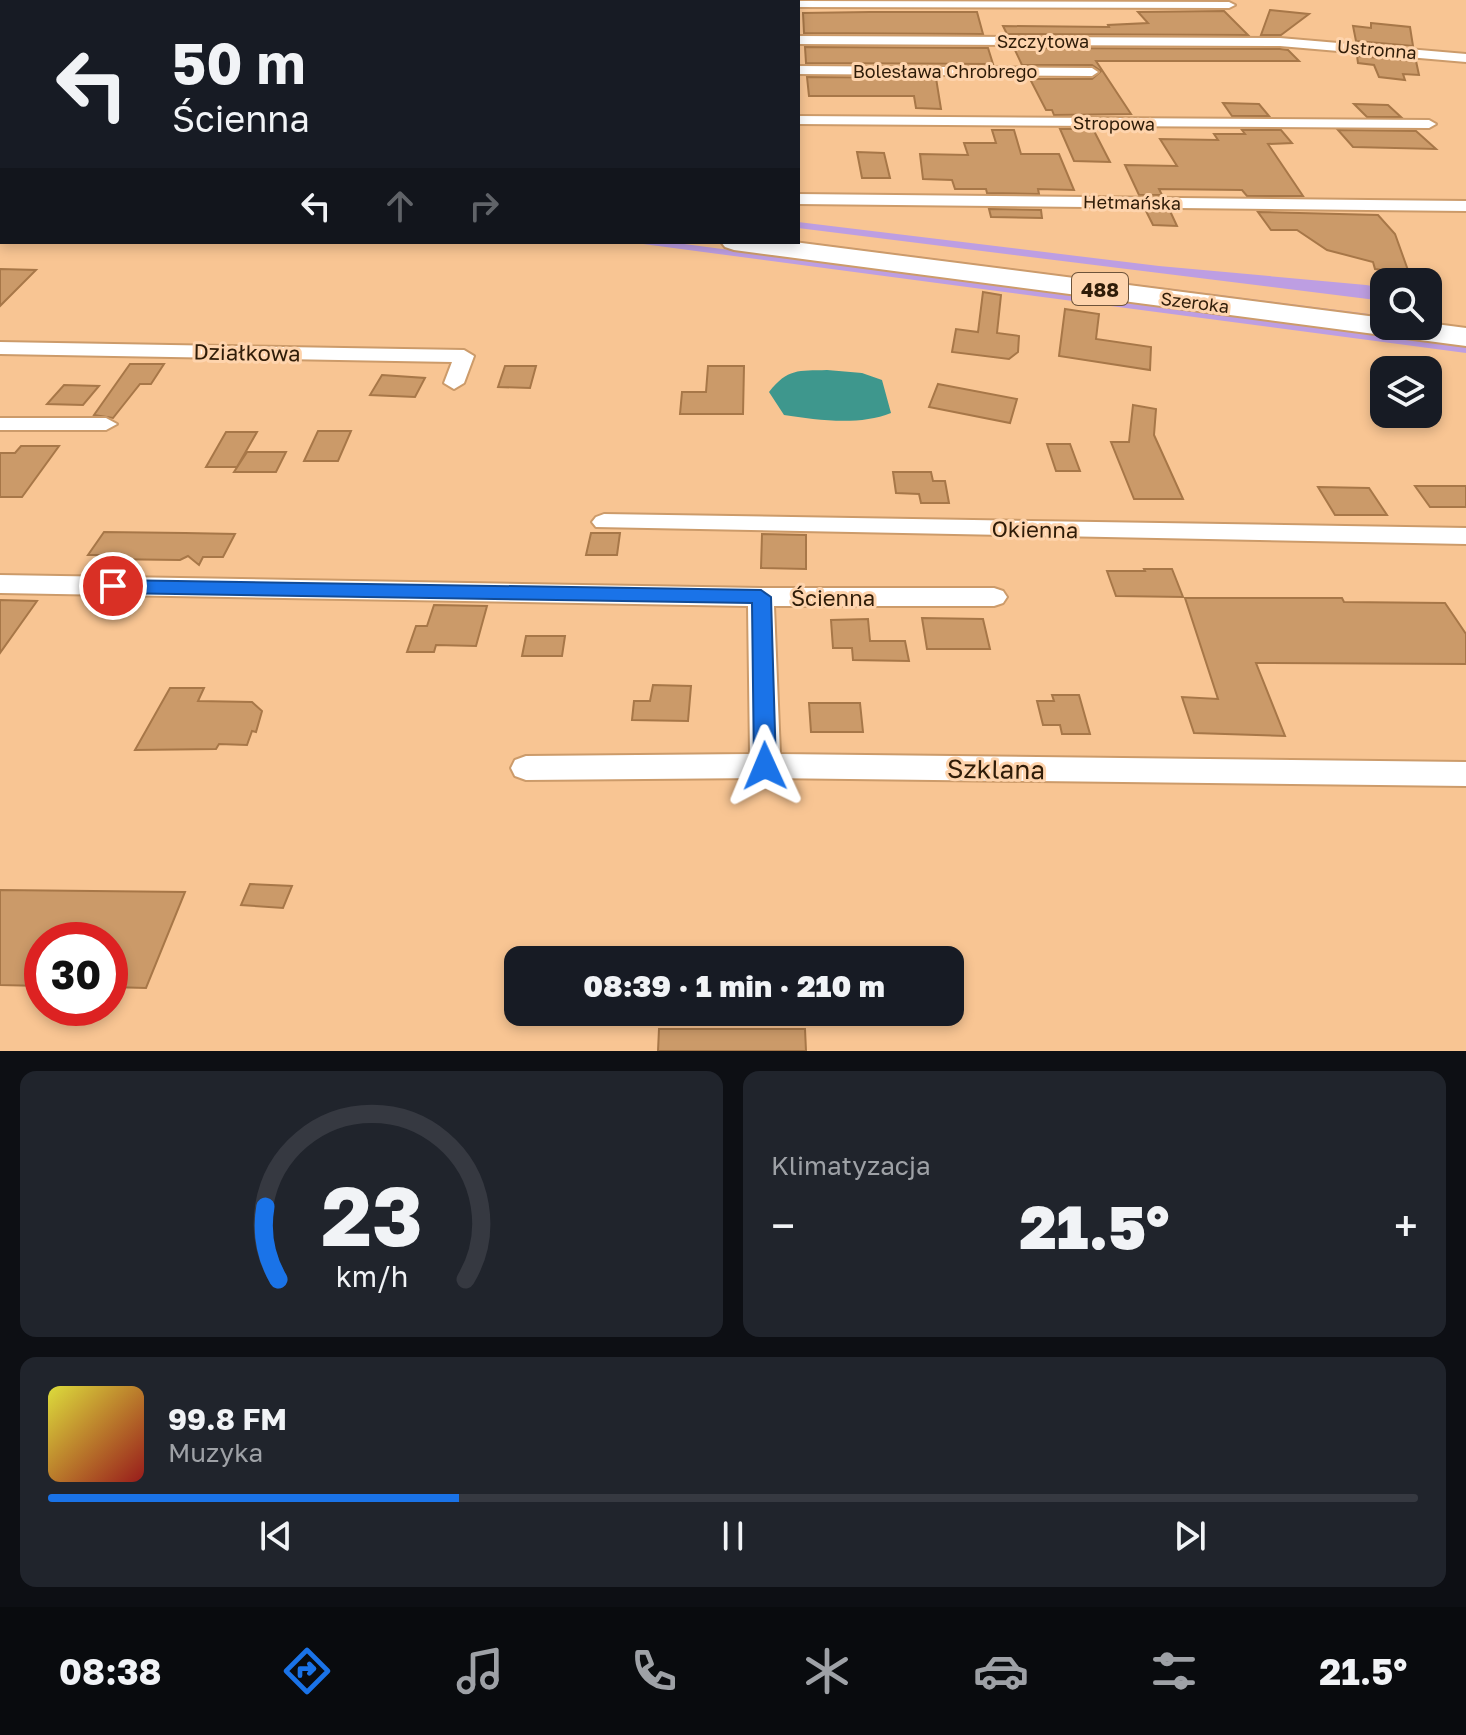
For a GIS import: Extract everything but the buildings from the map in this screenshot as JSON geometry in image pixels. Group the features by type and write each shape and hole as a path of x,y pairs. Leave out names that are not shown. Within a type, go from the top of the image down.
{"main road":[{"name":"Szeroka","path":"800,235 1370,308"},
{"name":"Szeroka","path":"749,244 1466,337"},
{"path":"1442,317 1466,320"}],"street":[{"path":"800,4 1229,5"},
{"name":"Szczytowa","path":"800,40 1289,43"},
{"name":"Ustronna","path":"1289,43 1466,58"},
{"name":"Bolesława Chrobrego","path":"800,70 1092,72"},
{"name":"Stropowa","path":"800,120 1429,124"},
{"name":"Hetmańska","path":"800,199 1466,206"},
{"name":"Działkowa","path":"0,348 464,356 454,383"},
{"path":"0,424 106,424"},
{"name":"Okienna","path":"604,522 1466,536"},
{"name":"Ścienna","path":"0,584 761,597 994,597"},
{"path":"761,597 765,766"},
{"name":"Szklana","path":"526,768 765,766 1466,774"}],"shaded area":[{"path":"800,222 1159,266 1370,286 1370,299 800,228"},
{"path":"800,241 1370,314 1370,318 791,244 800,244"},
{"path":"643,244 684,244 1370,333 1370,340 1420,340 1466,346 1466,353"}],"water":[{"path":"827,370 862,373 882,380 891,413 852,421 784,415 769,392 776,384 794,372"}],"route":[{"path":"113,586 761,597 765,766"}]}
